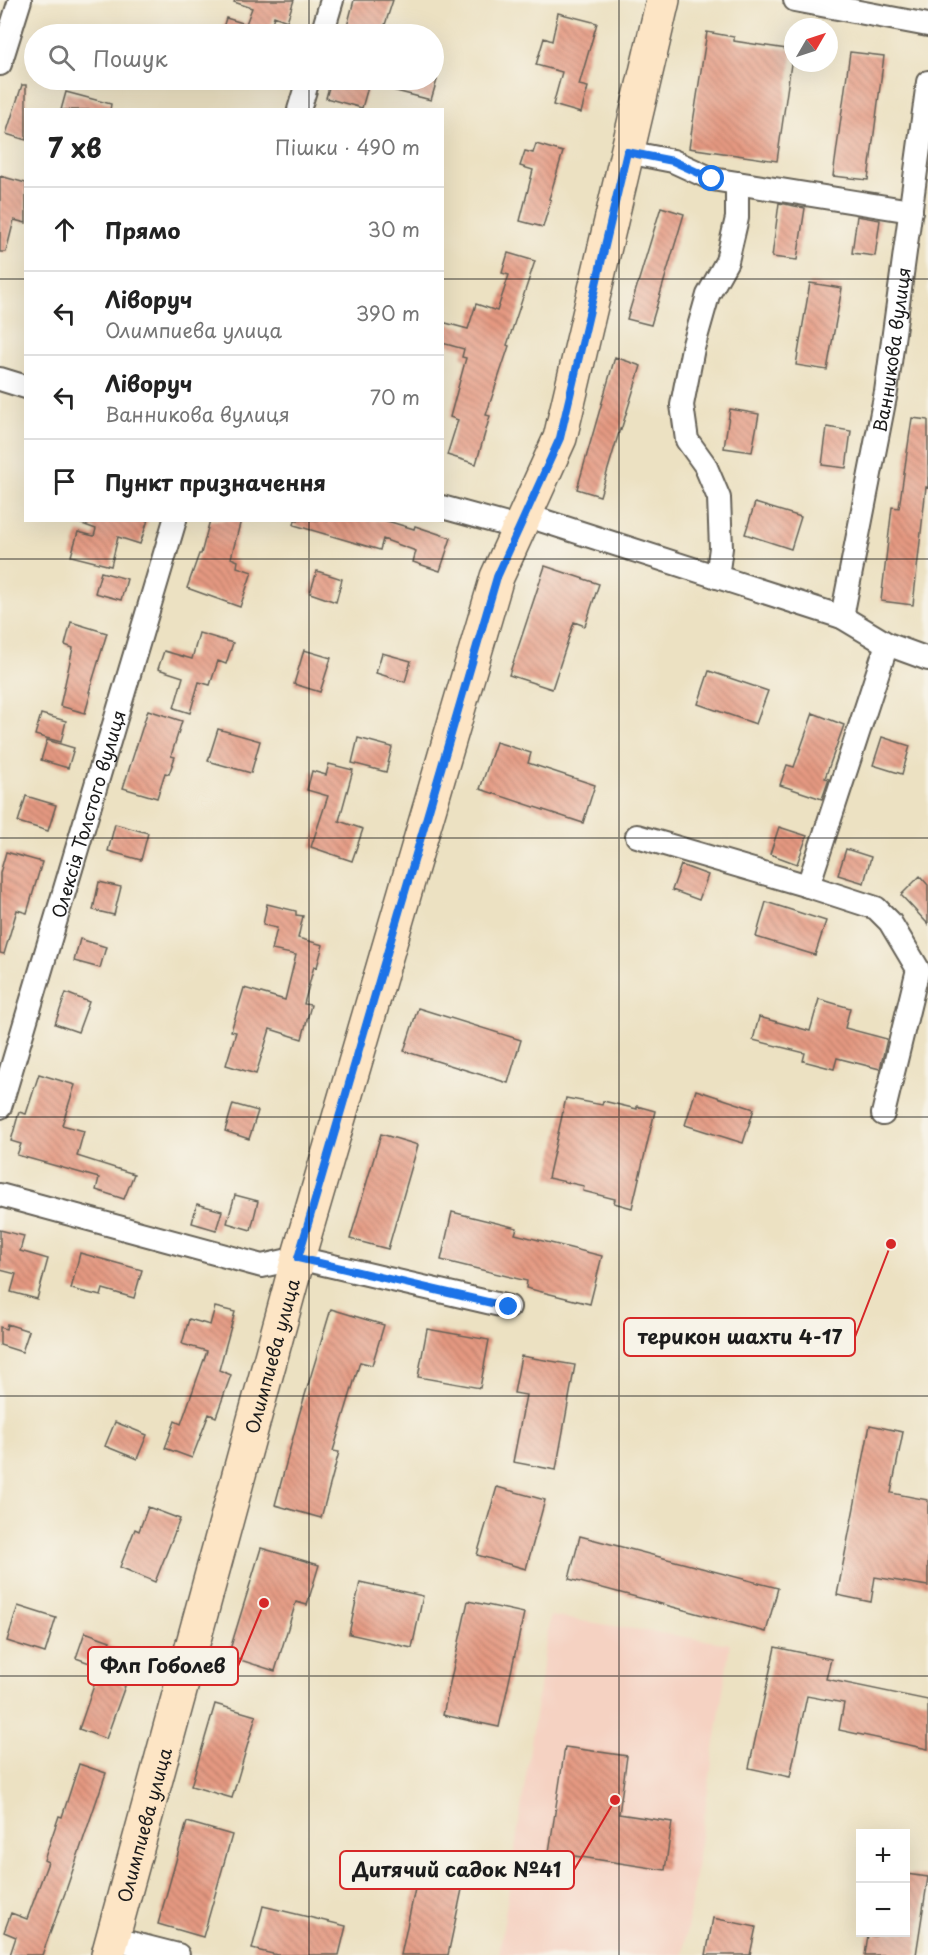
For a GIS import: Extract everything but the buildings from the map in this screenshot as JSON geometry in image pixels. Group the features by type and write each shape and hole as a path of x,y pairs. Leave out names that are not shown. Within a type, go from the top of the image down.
{"main road":[{"name":"Олимпиева улица","path":"109,1946 298,1258 497,577 560,438 663,0"}],"street":[{"path":"0,64 20,0"},
{"path":"325,24 332,0"},
{"path":"795,0 928,25"},
{"name":"Ванникова вулиця","path":"842,617 886,392 928,82"},
{"path":"300,108 305,90"},
{"path":"627,152 673,161 712,179 911,211"},
{"path":"717,577 721,548 719,498 705,465 687,440 682,405 693,348 708,295 727,261 737,218 737,183"},
{"path":"0,379 24,386"},
{"path":"444,507 521,522 717,577 842,617 886,644 928,658"},
{"name":"Олексія Толстого вулиця","path":"0,1107 174,522"},
{"path":"808,886 886,644"},
{"path":"637,836 876,908 890,922 918,969 883,1114"},
{"path":"0,1195 262,1266 298,1258 509,1307"},
{"path":"109,1946 178,1955"}],"shaded area":[{"path":"550,1616 730,1644 683,1955 499,1955"}],"place":[{"name":"терикон шахти 4-17","path":"891,1244"},
{"name":"Флп Гоболев","path":"264,1603"},
{"name":"Дитячий садок №41","path":"615,1800"}],"route":[{"path":"509,1307 298,1258 497,577 560,438 627,152 673,161 712,179"}]}
